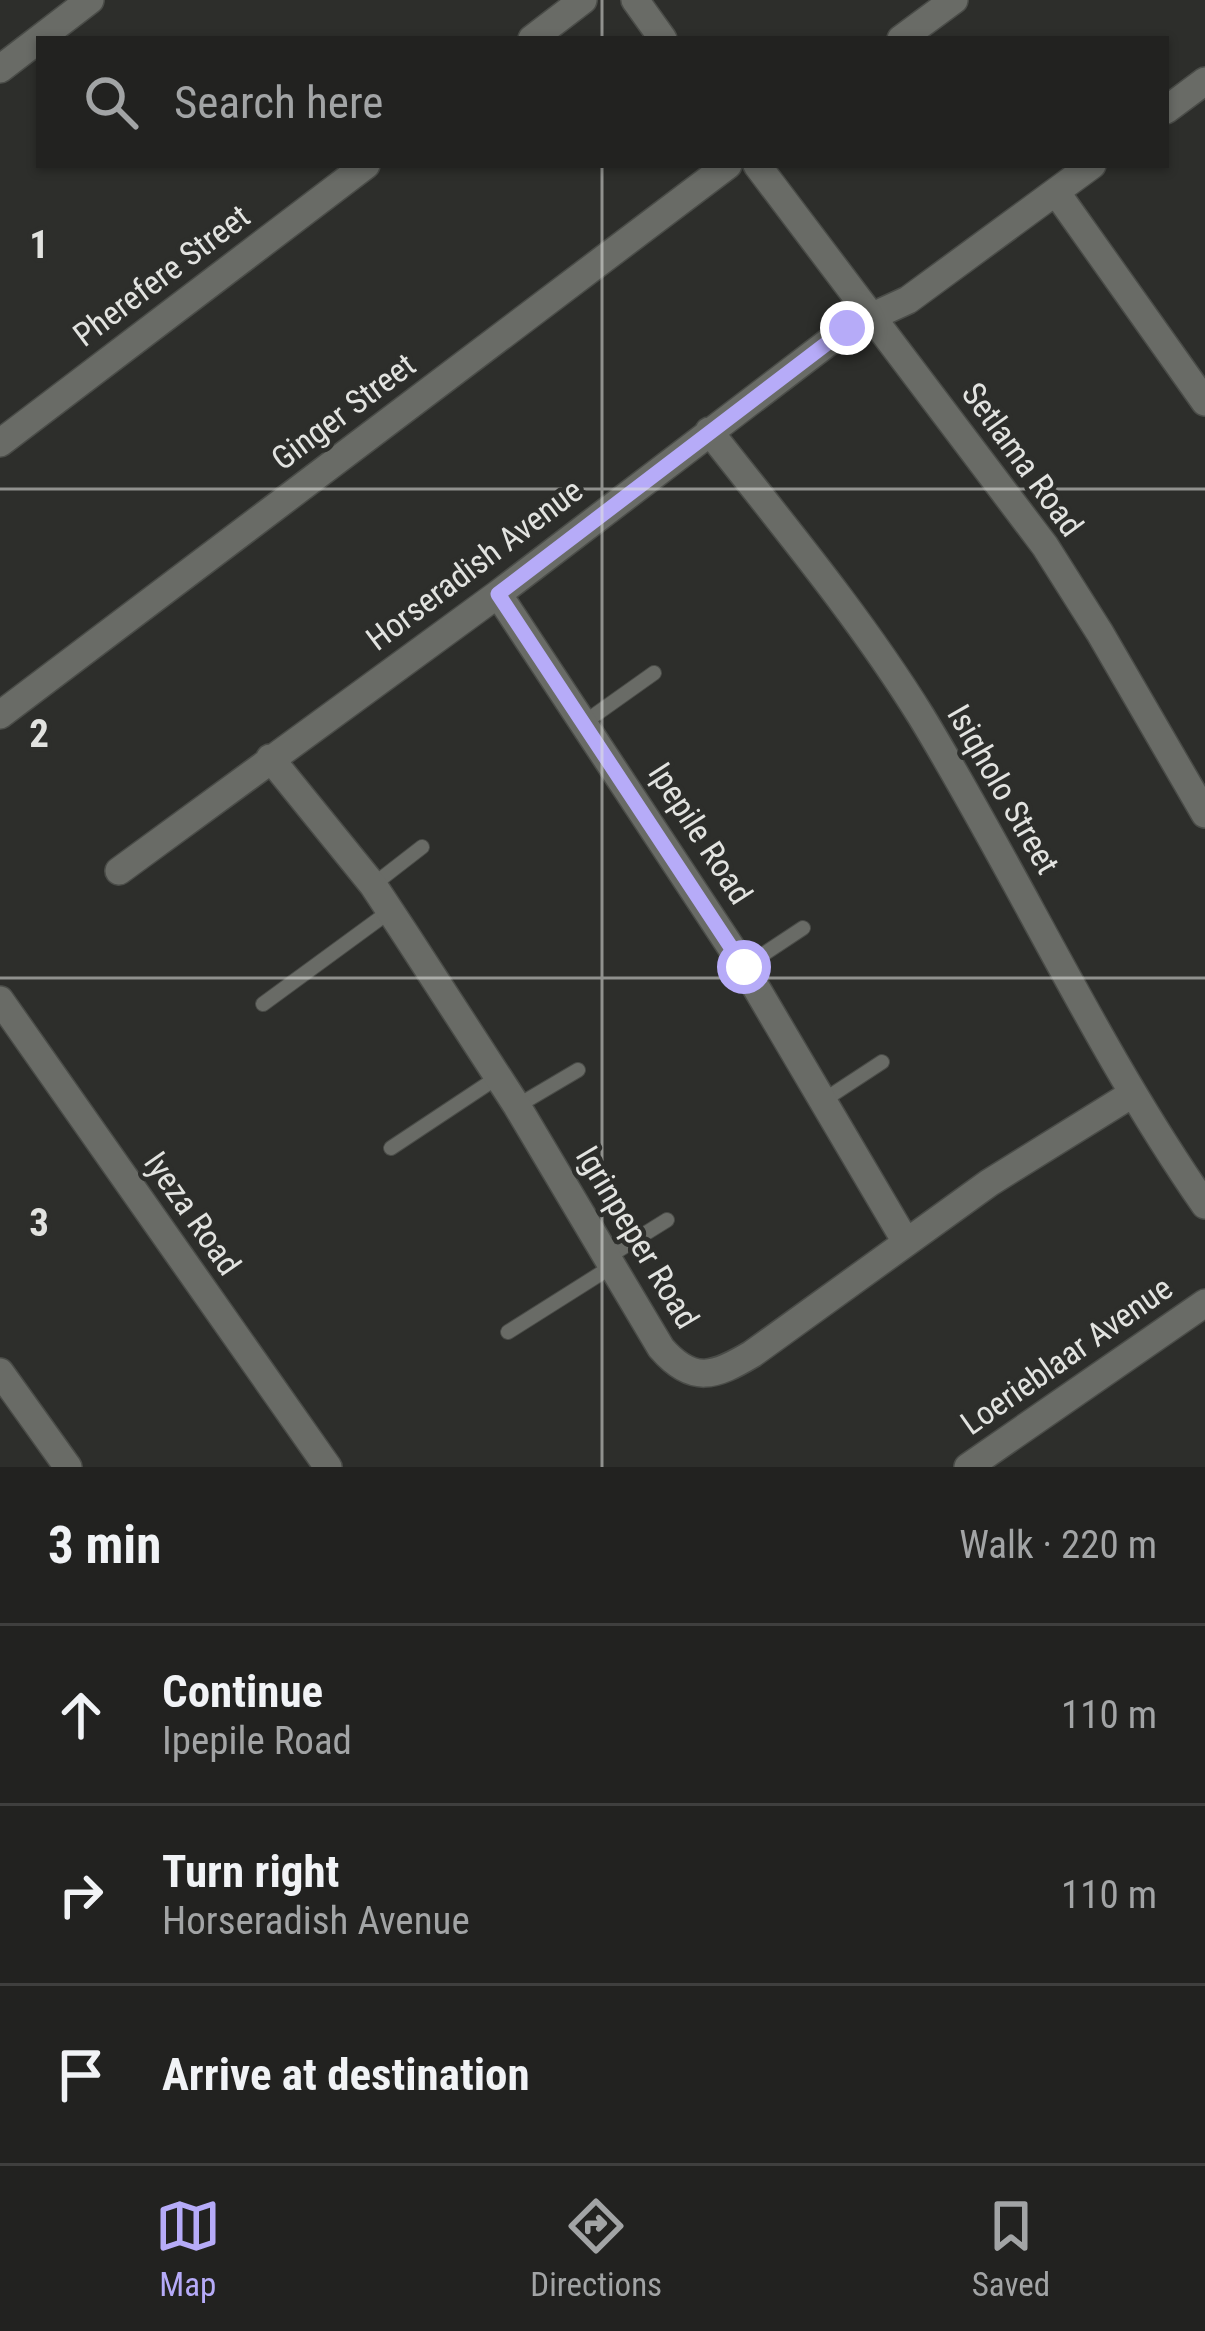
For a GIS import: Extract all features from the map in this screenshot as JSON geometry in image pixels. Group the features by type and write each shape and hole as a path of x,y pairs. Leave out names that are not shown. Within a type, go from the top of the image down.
{"street":[{"path":"42,36 90,0"},
{"path":"536,36 583,0"},
{"path":"635,0 661,36"},
{"path":"905,36 954,0"},
{"path":"0,68 36,41"},
{"path":"1169,108 1205,81"},
{"name":"Pherefere Street","path":"0,443 362,168"},
{"name":"Ginger Street","path":"0,715 724,168"},
{"name":"Setlama Road","path":"759,168 1064,575 1205,814"},
{"name":"Horseradish Avenue","path":"118,871 498,594 847,328 908,300 1088,168"},
{"path":"1056,192 1205,402"},
{"name":"Isiqholo Street","path":"709,431 839,599 920,716 1132,1094 1205,1204"},
{"name":"Ipepile Road","path":"498,594 744,967 906,1242"},
{"name":"Igrinpeper Road","path":"270,758 373,885 517,1106 608,1263 673,1362 694,1372 717,1373 752,1354 1035,1152 1132,1094"},
{"name":"Iyeza Road","path":"0,1000 328,1467"},
{"name":"Loerieblaar Avenue","path":"968,1467 1205,1303"},
{"path":"0,1372 68,1467"}],"lane":[{"path":"585,722 654,674"},
{"path":"373,885 422,847"},
{"path":"263,1004 390,910"},
{"path":"744,967 802,928"},
{"path":"824,1100 881,1062"},
{"path":"517,1106 578,1070"},
{"path":"391,1148 498,1077"},
{"path":"508,1332 667,1220"}],"route":[{"path":"744,967 662,836 498,594 847,328"}]}
